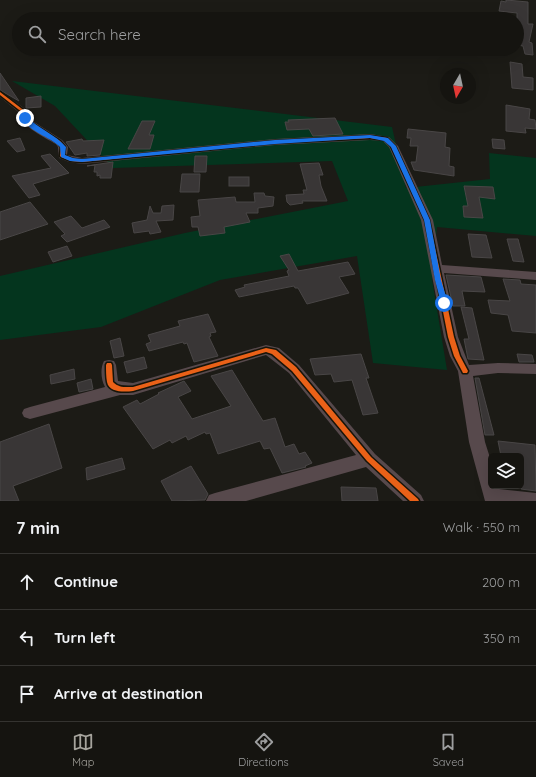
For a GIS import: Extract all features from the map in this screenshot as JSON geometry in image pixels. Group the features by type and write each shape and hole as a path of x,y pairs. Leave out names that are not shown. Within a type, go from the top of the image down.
{"street":[{"path":"0,93 25,113 25,118 28,122 59,142 63,147 62,156 72,160 82,161 275,142 370,137 386,139 393,146 427,220 451,337 457,356 465,371 477,442 494,499 536,501"},
{"path":"436,268 536,276"},
{"path":"30,413 120,389 133,388 266,350 272,350 294,369 368,459 415,501"},
{"path":"109,365 109,380 113,387 120,389"},
{"path":"465,371 498,368 536,369"},
{"path":"215,501 290,482 368,459"}],"green space":[{"path":"12,81 392,127 406,188 490,179 489,153 536,158 536,236 437,227 432,279 447,370 373,363 357,256 220,280 101,327 0,340 0,276 185,233 348,201 332,161 113,168 55,106"}],"building":[{"path":"506,0 528,2 528,24 533,24 529,42 532,43 533,55 525,54 524,50 524,12 499,11 501,1 506,2"},
{"path":"510,62 522,64 523,77 533,78 533,90 512,88"},
{"path":"0,73 19,101 0,90"},
{"path":"41,96 41,107 26,108 26,98"},
{"path":"506,105 530,109 529,119 535,120 536,129 525,128 526,133 506,131"},
{"path":"335,118 343,134 313,136 309,129 287,130 285,122 289,122 288,120"},
{"path":"142,121 155,121 149,135 154,135 150,149 128,149"},
{"path":"408,129 446,133 445,147 450,148 449,166 454,167 454,176 414,170 411,162 416,162 418,146 410,146 411,138 407,138"},
{"path":"20,138 25,150 17,152 7,141"},
{"path":"82,139 83,141 104,140 100,155 87,156 87,153 75,155 66,142"},
{"path":"492,139 504,140 505,149 493,148"},
{"path":"50,154 69,173 33,184 40,195 29,198 12,176 51,168 41,156"},
{"path":"195,156 207,156 206,172 194,172"},
{"path":"113,162 111,178 100,178 100,175 97,176 97,172 94,172 95,165 87,166"},
{"path":"319,163 323,175 319,175 321,186 327,201 302,201 303,203 290,205 287,202 286,195 304,194 303,190 307,190 300,164"},
{"path":"182,174 200,174 199,192 180,192"},
{"path":"229,177 249,177 249,186 229,186"},
{"path":"464,186 493,187 495,199 479,197 483,218 464,217 463,206 468,206"},
{"path":"254,193 264,193 265,196 274,197 273,206 258,208 258,213 246,213 250,222 224,227 225,233 200,236 198,227 192,227 191,217 200,216 198,200 235,197 236,202 255,202"},
{"path":"30,202 48,224 0,240 0,212"},
{"path":"174,205 173,220 156,221 161,232 150,234 149,231 134,233 132,223 147,220 150,206 153,213 161,213 162,206"},
{"path":"71,216 82,228 104,220 110,227 67,242 61,236 65,234 54,222"},
{"path":"468,234 486,235 492,258 472,257"},
{"path":"507,239 518,239 524,262 513,261"},
{"path":"67,246 72,256 53,262 48,252"},
{"path":"289,254 298,271 348,262 355,274 339,277 349,293 307,304 298,288 295,288 294,286 239,297 235,290 245,287 244,285 289,276 287,271 289,270 280,256"},
{"path":"446,275 481,277 485,292 462,291 465,306 453,306"},
{"path":"503,279 520,280 521,284 536,285 536,333 512,331 508,315 491,313 488,300 510,301"},
{"path":"461,307 472,308 484,360 468,359 464,339 469,339"},
{"path":"208,314 216,332 210,333 211,336 209,337 218,356 194,362 187,343 184,344 183,342 149,351 146,344 151,342 148,335 180,326 178,321"},
{"path":"120,338 124,356 114,358 110,341"},
{"path":"361,354 369,378 366,378 378,413 363,415 352,380 334,382 331,374 315,375 310,359"},
{"path":"517,354 532,355 534,362 519,362"},
{"path":"144,357 147,368 127,373 124,362"},
{"path":"74,369 75,379 51,384 50,375"},
{"path":"232,370 263,421 275,418 285,447 294,444 299,454 305,452 312,463 305,466 306,467 282,473 270,448 264,449 260,441 218,454 210,433 206,434 205,432 188,440 186,436 172,443 170,440 153,449 123,407 137,400 140,404 159,394 158,393 184,381 191,391 178,397 192,419 231,406 211,376"},
{"path":"475,378 479,378 494,435 485,435"},
{"path":"91,379 93,389 79,392 77,383"},
{"path":"49,424 62,468 13,486 19,501 0,501 0,442"},
{"path":"498,441 535,445 536,491 521,489 524,489 524,453 500,453"},
{"path":"122,458 125,469 87,480 86,468"},
{"path":"191,466 208,494 205,500 172,501 161,481"},
{"path":"341,487 376,488 378,501 342,501"}],"cycle path":[{"path":"0,93 25,113 25,118 28,122 59,142 63,147 62,156 72,160 82,161 275,142 370,137 386,139 393,146 427,220 451,337 457,356 465,371"},
{"path":"109,365 110,383 112,386 120,389 133,389 266,350 274,352 294,369 369,459 415,501"}],"route":[{"path":"25,118 48,137 59,142 63,147 62,156 72,160 82,161 275,142 370,137 386,139 393,146 427,220 438,280 444,303"}]}
